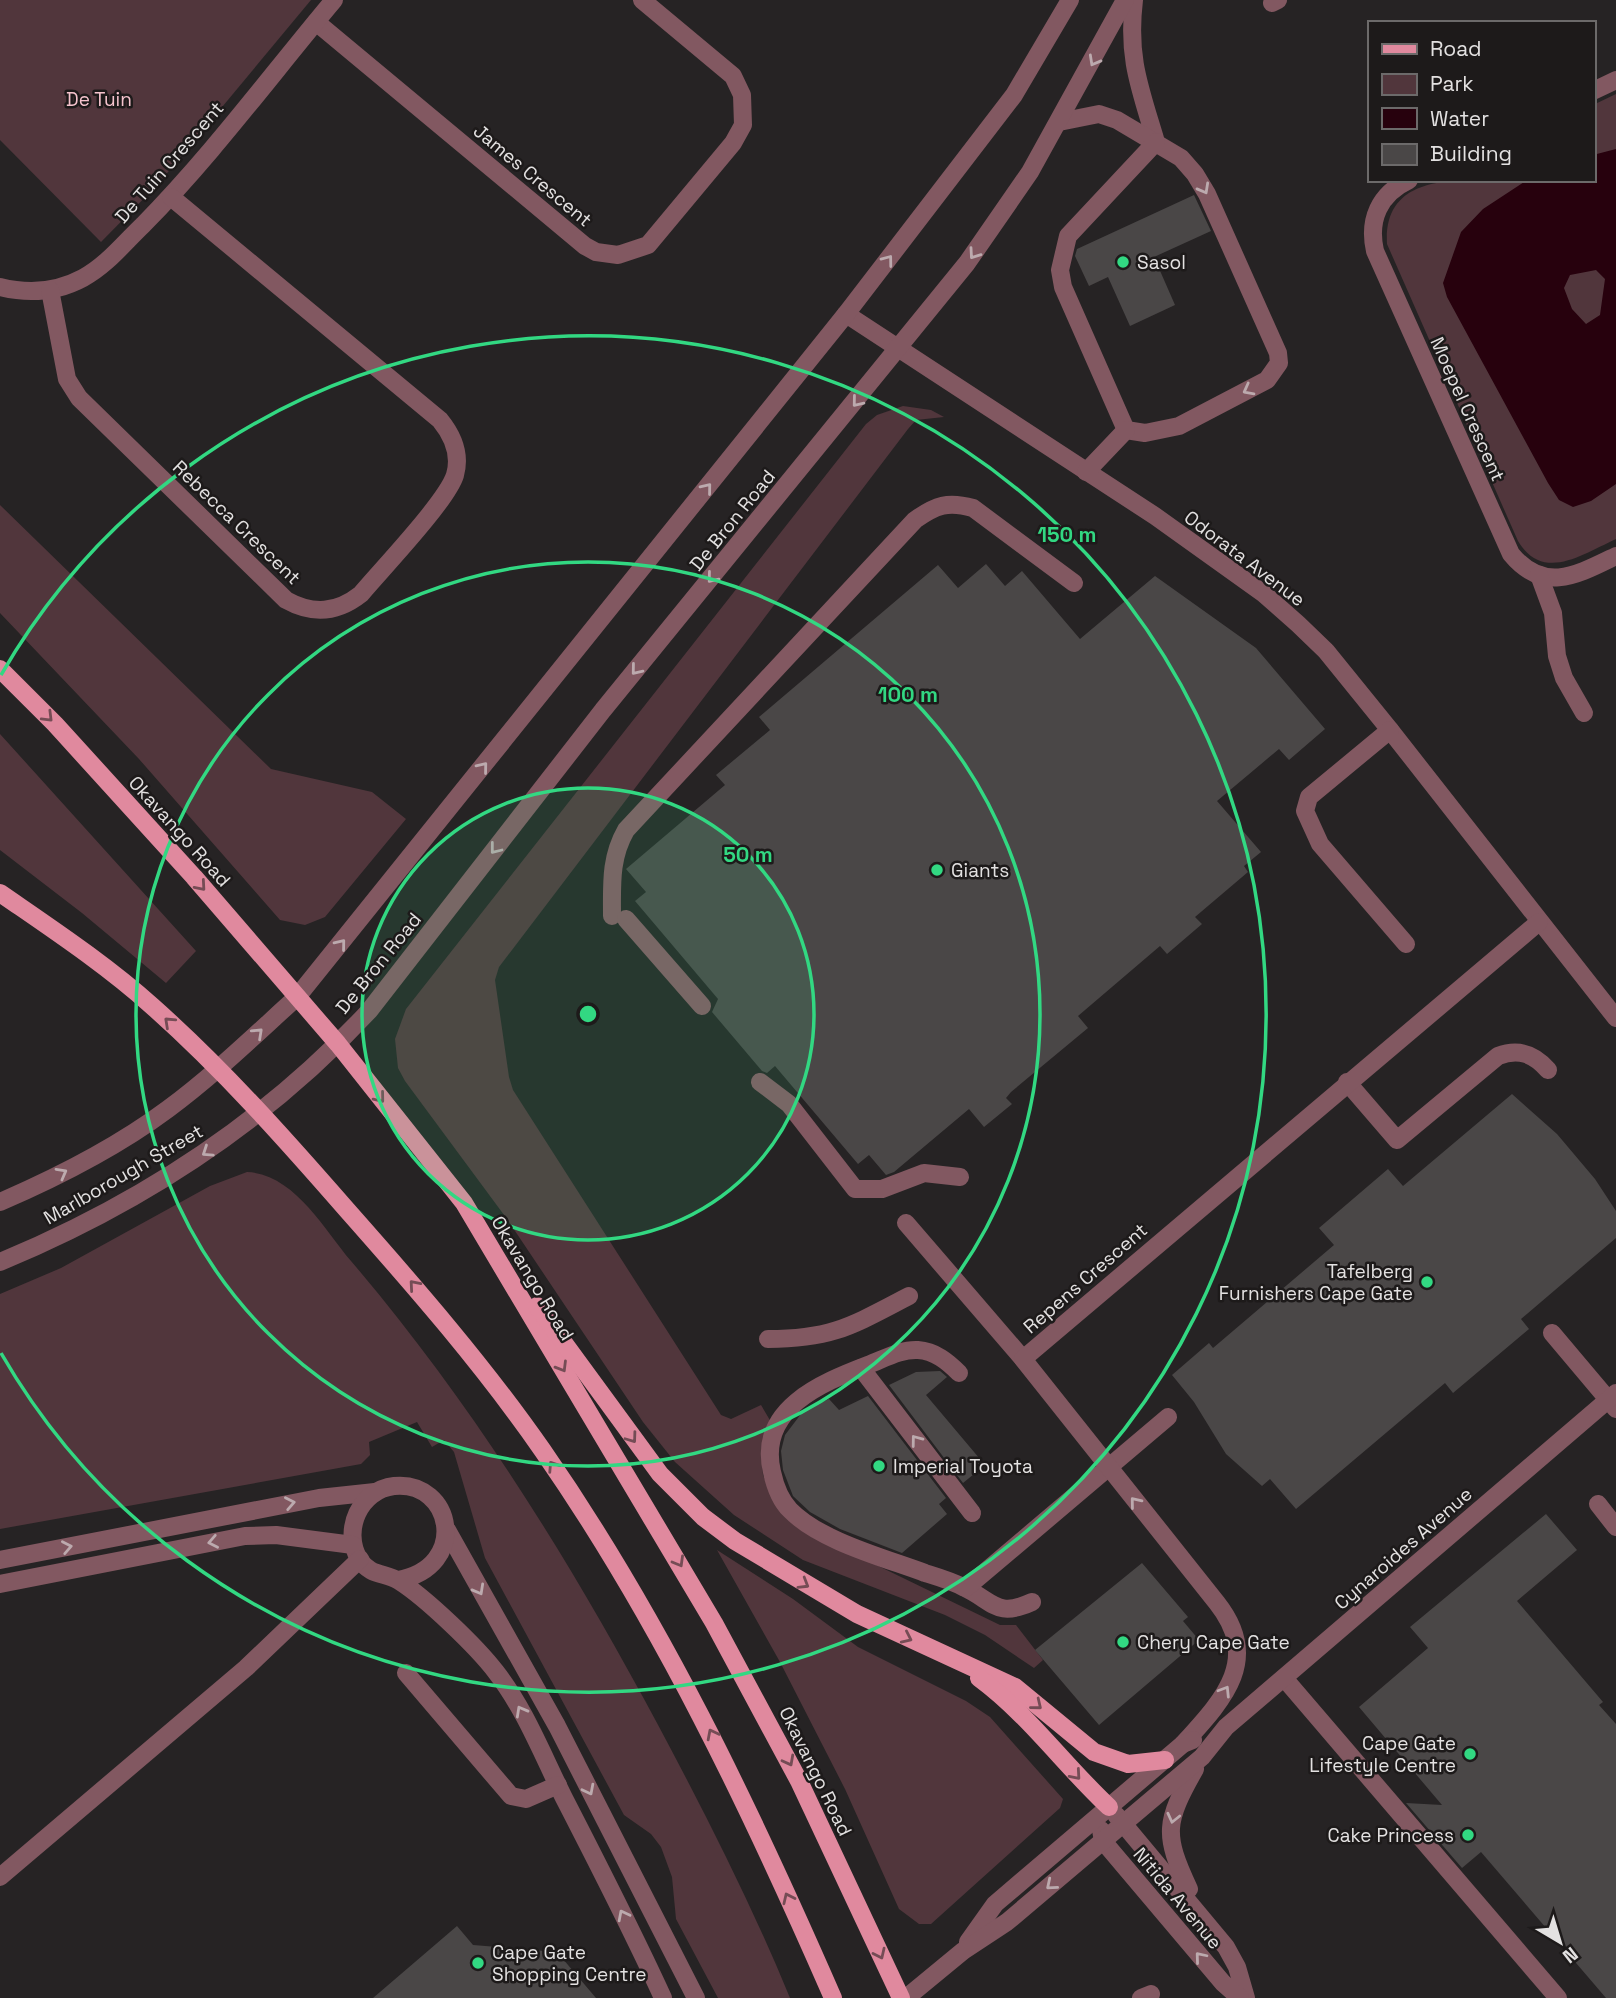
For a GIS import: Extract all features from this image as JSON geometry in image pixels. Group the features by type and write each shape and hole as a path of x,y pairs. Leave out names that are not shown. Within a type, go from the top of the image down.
{"main road":[{"name":"Okavango Road","path":"0,669 55,724 194,877 338,1044 464,1203 714,1623 799,1782 901,1998"},
{"path":"0,893 99,962 219,1069 262,1113 446,1322 542,1450 634,1594 713,1737 833,1998"},
{"path":"464,1203 648,1460 688,1504 735,1541 821,1595 1014,1687 1094,1752 1128,1764 1165,1760"},
{"path":"957,1661 1003,1695 1104,1812"}],"street":[{"name":"De Tuin Crescent","path":"0,288 32,292 50,290 67,285 98,269 171,197 334,0"},
{"name":"James Crescent","path":"316,22 585,246 618,256 639,250 656,238 733,143 744,115 742,95 733,76 642,0"},
{"name":"De Bron Road","path":"219,1069 297,997 846,314 1014,95 1070,0"},
{"name":"De Bron Road","path":"262,1113 338,1044 369,1011 603,710 900,349 967,263 1030,173 1125,0"},
{"path":"1134,0 1129,37 1156,142"},
{"path":"1595,90 1616,80"},
{"path":"1059,122 1099,114 1117,120 1181,158 1207,194 1272,338 1279,363 1267,380 1179,426 1157,433 1126,430"},
{"path":"1126,430 1063,287 1060,270 1068,236 1156,142"},
{"name":"Moepel Crescent","path":"1406,182 1388,193 1381,203 1373,226 1375,251 1505,543 1518,563 1539,575"},
{"name":"Rebecca Crescent","path":"50,290 67,379 79,398 286,600 309,610 321,611 350,603 361,594 450,486 457,458 449,431 440,420 171,197"},
{"name":"Odorata Avenue","path":"846,314 1086,472 1264,594 1326,651 1616,1018"},
{"path":"1086,472 1126,430"},
{"path":"702,1006 619,917 612,865 617,846 626,830 915,520 934,506 953,502 973,508 1074,583"},
{"path":"1584,713 1564,678 1557,656 1553,613 1539,575 1568,577 1616,556"},
{"path":"1390,730 1309,797 1305,811 1320,844 1406,944"},
{"name":"Repens Crescent","path":"1183,1744 1225,1695 1238,1660 1238,1644 1228,1617 1023,1359 1539,922"},
{"path":"1347,1082 1397,1140 1498,1056 1518,1051 1530,1054 1548,1070"},
{"name":"Marlborough Street","path":"0,1202 41,1184 118,1142 167,1110 219,1069"},
{"path":"760,1082 780,1094 797,1112 855,1189 882,1189 924,1173 960,1177"},
{"name":"Marlborough Street","path":"0,1262 45,1243 151,1187 262,1113"},
{"path":"906,1223 1023,1359"},
{"path":"768,1339 803,1339 828,1335 909,1296"},
{"path":"1552,1334 1613,1401"},
{"path":"959,1373 946,1360 919,1350 901,1352 827,1381 805,1393 786,1410 771,1445 770,1462 777,1489 791,1511 821,1531 966,1588 996,1607 1008,1610 1032,1602"},
{"path":"861,1368 972,1513"},
{"name":"Cynaroides Avenue","path":"906,1998 963,1951 1007,1922 1103,1841 1202,1757 1226,1727 1613,1401"},
{"path":"966,1588 1168,1417"},
{"path":"0,1560 319,1498 375,1492 393,1486 413,1488 430,1497 442,1512 447,1530 556,1726 696,1998"},
{"path":"375,1492 363,1502 355,1515 357,1552 370,1570 398,1580 464,1638 498,1674 528,1725 663,1998"},
{"path":"1598,1504 1616,1527"},
{"path":"398,1580 417,1577 433,1566 443,1549 447,1530"},
{"path":"0,1584 245,1536 275,1535 357,1552"},
{"path":"0,1877 246,1668 357,1552"},
{"path":"406,1673 511,1796 526,1800 558,1785"},
{"path":"1284,1678 1558,1998"},
{"name":"Cynaroides Avenue","path":"963,1951 995,1904 1183,1744 1226,1727"},
{"name":"Nitida Avenue","path":"1201,1914 1175,1860 1170,1838 1175,1808 1202,1757"},
{"name":"Nitida Avenue","path":"1240,1998 1209,1968 1103,1841 1104,1812 1125,1822 1201,1914 1237,1967 1246,1998"}],"green space":[{"name":"De Tuin","path":"0,0 311,0 158,184 101,242 0,140"},
{"path":"1616,94 1616,539 1577,557 1551,563 1539,561 1528,554 1518,541 1387,244 1389,221 1397,204 1410,193 1427,185 1446,182 1595,182 1595,104"},
{"path":"903,406 931,410 944,417 916,420 908,429 499,967 495,980 513,1090 721,1415 731,1419 761,1405 771,1422 761,1450 763,1475 774,1501 800,1528 1000,1625 1016,1625 1043,1660 1034,1668 985,1635 945,1615 803,1560 734,1515 675,1462 643,1422 507,1219 398,1068 395,1039 406,1009 866,424 877,415"},
{"path":"0,505 271,769 372,792 406,819 325,917 305,925 280,920 139,759 0,613"},
{"path":"0,734 196,951 166,983 82,913 0,850"},
{"path":"247,1172 264,1175 279,1182 319,1219 478,1426 553,1542 624,1662 727,1859 790,1998 718,1998 676,1919 672,1877 661,1847 651,1834 624,1815 485,1558 454,1452 444,1440 432,1447 417,1422 369,1442 370,1455 361,1464 0,1529 0,1294 61,1268 210,1186"},
{"path":"717,1550 793,1599 858,1647 966,1701 990,1717 1063,1799 1060,1808 931,1924 919,1924 899,1909 845,1789 780,1662"}],"water":[{"path":"1616,149 1616,484 1591,501 1573,507 1559,500 1447,297 1443,283 1461,232 1483,209 1524,182 1595,182 1595,154","holes":["1596,270 1605,279 1600,315 1586,324 1572,309 1564,288 1570,275"]}],"building":[{"path":"1194,195 1211,231 1154,257 1175,305 1130,326 1108,277 1089,286 1075,256 1077,249"},
{"name":"Giants","path":"986,564 1005,586 1022,571 1080,639 1155,576 1256,648 1325,729 1289,760 1279,749 1217,801 1261,852 1244,866 1248,872 1195,917 1202,924 1167,954 1160,946 1078,1016 1088,1028 1011,1092 1006,1098 1012,1104 984,1127 969,1109 894,1172 886,1175 869,1155 858,1164 775,1066 767,1073 762,1071 712,1012 718,999 635,901 646,892 626,869 725,785 716,775 770,730 759,717 938,565 958,588"},
{"name":"Tafelberg Furnishers Cape Gate","path":"1512,1094 1557,1134 1595,1179 1616,1211 1616,1238 1521,1319 1529,1329 1453,1393 1445,1383 1296,1509 1270,1479 1262,1486 1226,1454 1194,1402 1172,1375 1209,1343 1213,1348 1334,1245 1319,1228 1388,1169 1403,1186"},
{"path":"940,1371 947,1377 926,1395 985,1465 963,1483 889,1385 916,1372"},
{"name":"Imperial Toyota","path":"868,1396 946,1498 939,1504 947,1514 902,1553 840,1529 810,1512 793,1496 783,1470 781,1451 785,1435 804,1410 829,1399 839,1410"},
{"name":"Cape Gate Lifestyle Centre","path":"1546,1514 1577,1550 1517,1601 1603,1702 1599,1705 1616,1724 1616,1998 1606,1998 1481,1852 1462,1868 1406,1803 1442,1805 1359,1707 1428,1648 1410,1627"},
{"name":"Chery Cape Gate","path":"1142,1563 1188,1617 1183,1621 1199,1640 1099,1725 1035,1650"},
{"name":"Cape Gate Shopping Centre","path":"457,1926 473,1945 557,1952 596,1998 373,1998"}],"place":[{"name":"Sasol","path":"1123,262"},
{"name":"Giants","path":"937,870"},
{"name":"Tafelberg Furnishers Cape Gate","path":"1427,1282"},
{"name":"Imperial Toyota","path":"879,1466"},
{"name":"Chery Cape Gate","path":"1123,1642"},
{"name":"Cape Gate Lifestyle Centre","path":"1470,1754"},
{"name":"Cake Princess","path":"1468,1835"},
{"name":"Cape Gate Shopping Centre","path":"478,1963"}]}
